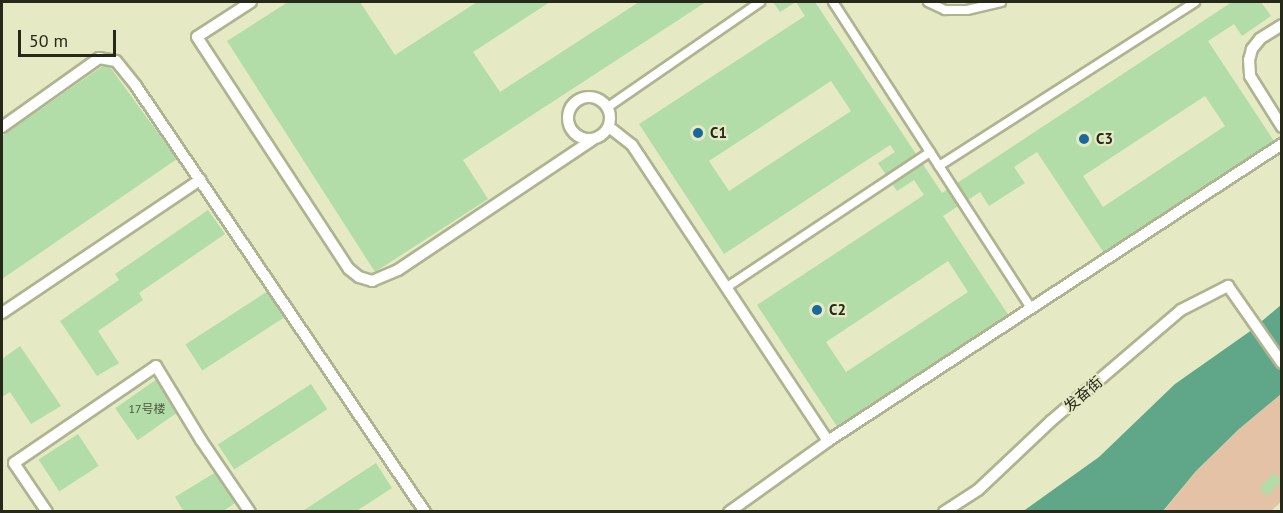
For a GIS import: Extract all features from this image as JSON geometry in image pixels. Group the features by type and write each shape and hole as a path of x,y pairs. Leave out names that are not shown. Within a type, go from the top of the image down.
{"street":[{"path":"251,2 197,37 349,269 359,277 372,281 398,270 605,133 611,120 608,107 597,98 591,97 578,100 569,111 569,125 572,132 578,136 592,140"},
{"path":"608,107 760,2"},
{"path":"833,2 1031,308"},
{"path":"927,2 945,10 967,10 1001,2"},
{"path":"939,166 1195,2"},
{"path":"1281,25 1260,39 1252,49 1249,60 1250,76 1281,127"},
{"path":"2,127 99,58 116,61 136,86 425,512"},
{"path":"609,127 632,145 828,441"},
{"path":"729,512 828,441 1281,144"},
{"path":"727,287 930,152"},
{"path":"2,313 200,180"},
{"name":"发奋街","path":"944,512 978,490 1051,421 1181,310 1228,286 1281,363"},
{"path":"47,512 14,463 156,366 238,499 249,512"}],"shaded area":[{"path":"1281,305 1281,394 1239,429 1196,471 1163,511 1022,512 1099,457 1175,384 1249,332"},
{"path":"1281,394 1281,502 1271,511 1163,512 1196,471 1239,429"}],"building":[{"path":"288,2 360,2 395,55 477,2 550,2 473,52 500,92 639,2 706,2 463,160 488,199 375,272 227,41"},
{"path":"773,2 796,2 780,12"},
{"path":"796,2 815,2 942,193 1232,2 1261,2 1271,16 1242,36 1234,24 1208,41 1274,141 1104,253 1037,152 1014,167 1025,183 989,206 980,192 943,216 1009,316 838,428 757,305 924,195 914,180 897,191 878,163 895,152 890,145 724,254 639,124 805,16","holes":["831,81 851,111 729,191 709,161","1205,96 1225,126 1103,207 1083,176","948,261 968,292 846,372 826,342"]},
{"path":"107,63 177,159 2,279 2,136"},
{"path":"208,210 225,234 139,293 143,300 98,331 119,363 97,376 60,321 119,280 115,274"},
{"path":"271,289 288,315 202,371 185,345"},
{"path":"20,346 61,406 31,424 10,392 2,397 2,359"},
{"path":"157,379 179,411 138,440 115,408"},
{"path":"311,384 327,409 234,470 218,444"},
{"path":"78,434 99,466 59,491 39,460"},
{"path":"376,463 392,488 355,512 301,512"},
{"path":"216,472 235,503 222,512 184,512 175,497"},
{"path":"1274,473 1282,481 1267,496 1259,488"}],"place":[{"name":"C1","path":"698,133"},
{"name":"C3","path":"1084,139"},
{"name":"C2","path":"817,310"}]}
